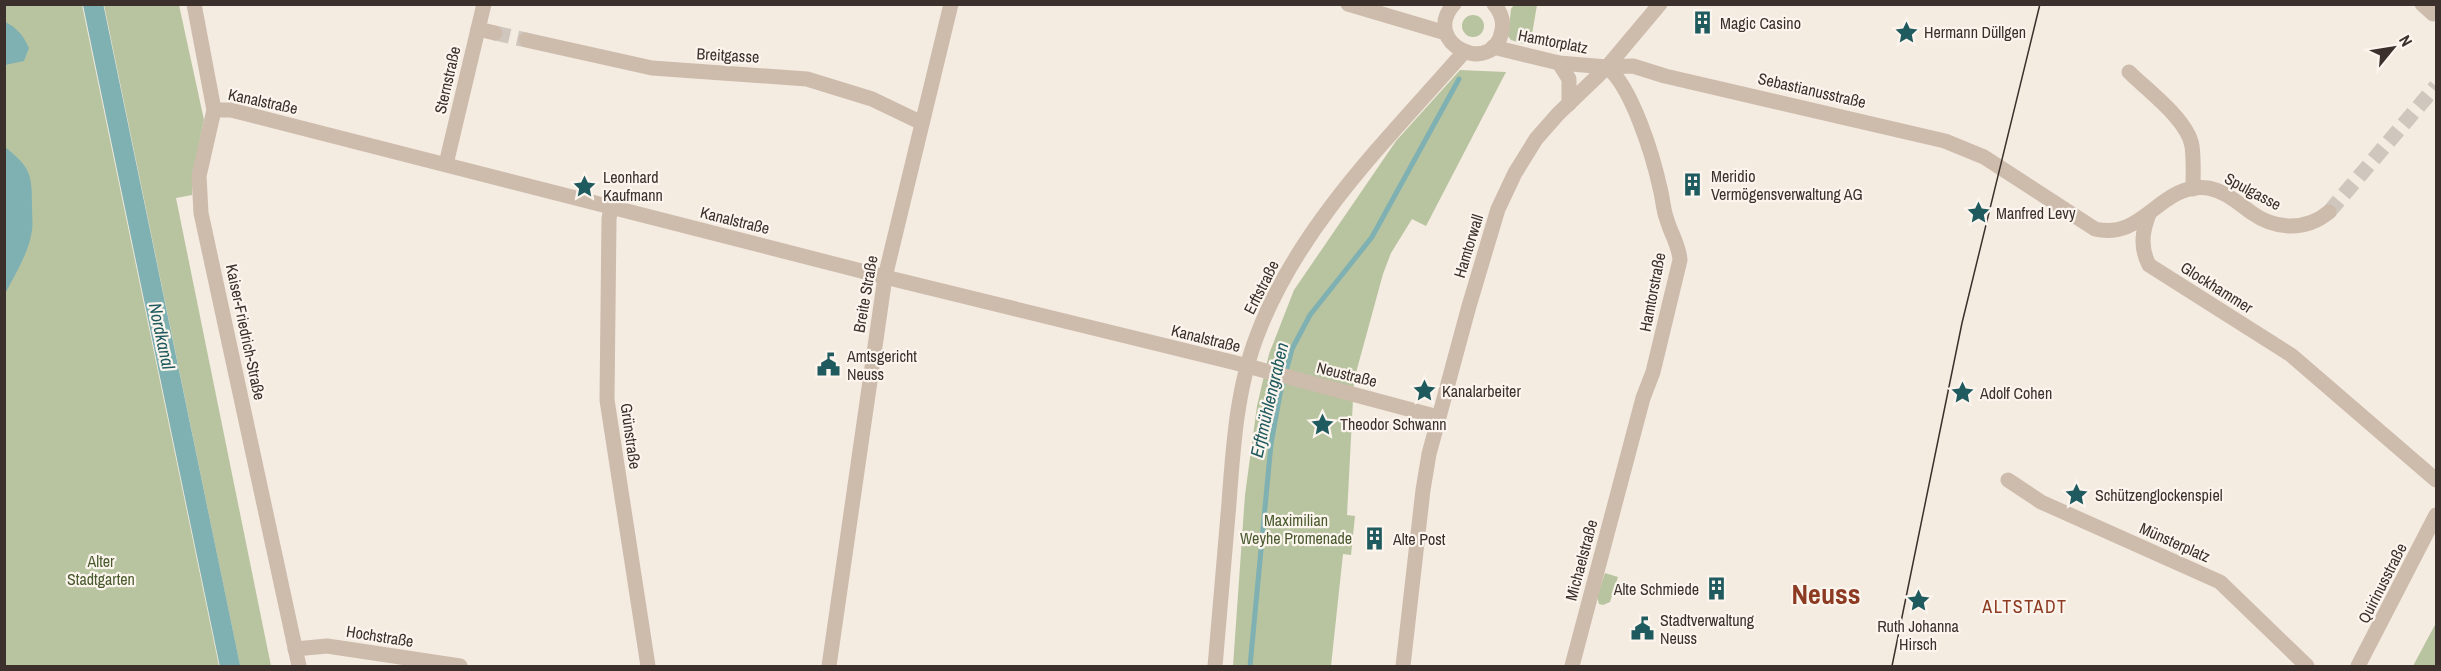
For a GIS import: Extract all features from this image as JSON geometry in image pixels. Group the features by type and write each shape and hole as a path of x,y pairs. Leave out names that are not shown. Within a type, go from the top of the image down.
{"street":[{"name":"Kaiser-Friedrich-Straße","path":"194,4 214,110 200,176 201,213 299,666"},
{"name":"Sternstraße","path":"446,164 484,4"},
{"name":"Breite Straße","path":"829,666 885,277 951,4"},
{"path":"1348,4 1446,33"},
{"path":"1454,4 1447,16 1446,33 1456,48 1464,52 1479,54 1493,47 1499,40 1503,24 1494,4"},
{"name":"Hamtorwall","path":"1403,666 1423,490 1438,417 1498,209 1526,154 1547,126 1607,67 1660,4"},
{"path":"478,29 495,33"},
{"name":"Breitgasse","path":"526,40 652,68 807,79 872,99 922,123"},
{"name":"Hamtorplatz","path":"1493,47 1559,63 1607,67"},
{"name":"Erftstraße","path":"1215,666 1232,466 1248,366 1257,336 1271,303 1292,265 1320,222 1464,52"},
{"path":"1559,63 1569,79 1569,104"},
{"name":"Sebastianusstraße","path":"1607,67 1633,66 1665,76 1922,134 1965,148 2004,169 2095,229 2115,232 2150,214"},
{"name":"Hamtorstraße","path":"1607,67 1617,75 1629,95 1656,172 1666,219 1679,250 1678,270 1626,464"},
{"path":"2129,72 2176,118 2188,134 2192,145 2193,189 2170,197 2150,214"},
{"name":"Kanalstraße","path":"214,110 231,110 885,277 1248,366"},
{"name":"Spulgasse","path":"2193,189 2207,188 2220,192 2253,214 2278,225 2308,224 2329,212"},
{"name":"Grünstraße","path":"611,207 609,219 608,400 648,666"},
{"name":"Glockhammer","path":"2150,214 2144,228 2142,243 2149,265 2291,355 2436,480"},
{"name":"Neustraße","path":"1248,366 1438,417"},
{"name":"Michaelstraße","path":"1572,666 1626,464"},
{"name":"Münsterplatz","path":"2008,480 2041,502 2220,582 2307,666"},
{"name":"Quirinusstraße","path":"2358,666 2436,515"},
{"name":"Hochstraße","path":"295,649 327,646 459,666"}],"green space":[{"name":"Alter Stadtgarten","path":"4,5 82,5 219,666 5,666"},
{"path":"104,5 179,5 204,120 192,177 192,195 176,198 271,666 240,666"},
{"path":"1514,5 1537,5 1532,34 1524,44 1511,40 1508,36 1511,9"},
{"path":"1473,15 1481,18 1484,26 1481,34 1473,37 1465,34 1462,26 1465,18"},
{"name":"Maximilian Weyhe Promenade","path":"1460,70 1506,72 1426,226 1412,219 1391,253 1383,274 1354,380 1347,515 1355,516 1351,555 1343,554 1331,666 1233,666 1245,495 1257,406 1269,354 1294,290 1396,141"},
{"path":"1605,573 1618,577 1610,602 1603,605 1599,604 1597,597"},
{"path":"2436,623 2436,666 2413,666"}],"water":[{"path":"4,21 16,29 27,43 29,48 24,61 5,65"},
{"path":"5,147 28,172 31,187 32,230 28,247 5,294"}],"waterway":[{"name":"Nordkanal","path":"93,4 230,666"},
{"name":"Erftmühlengraben","path":"1250,666 1271,444 1280,394 1292,349 1310,315 1372,237 1459,79"}],"tunnel":[{"path":"495,33 526,40"},
{"path":"2329,212 2436,86"}],"tram line":[{"path":"1892,666 1962,323 2040,4"}],"place":[{"name":"Magic Casino","path":"1702,23"},
{"name":"Hermann Düllgen","path":"1906,32"},
{"name":"Meridio Vermögensverwaltung AG","path":"1693,185"},
{"name":"Leonhard Kaufmann","path":"585,186"},
{"name":"Manfred Levy","path":"1978,213"},
{"name":"Amtsgericht Neuss","path":"829,365"},
{"name":"Kanalarbeiter","path":"1424,391"},
{"name":"Adolf Cohen","path":"1962,393"},
{"name":"Theodor Schwann","path":"1322,424"},
{"name":"Schützenglockenspiel","path":"2077,495"},
{"name":"Alte Post","path":"1375,539"},
{"name":"Alte Schmiede","path":"1717,589"},
{"name":"Ruth Johanna Hirsch","path":"1918,601"},
{"name":"Stadtverwaltung Neuss","path":"1642,629"}],"district":[{"name":"Neuss","path":"1826,594"},
{"name":"ALTSTADT","path":"2025,606"}]}
